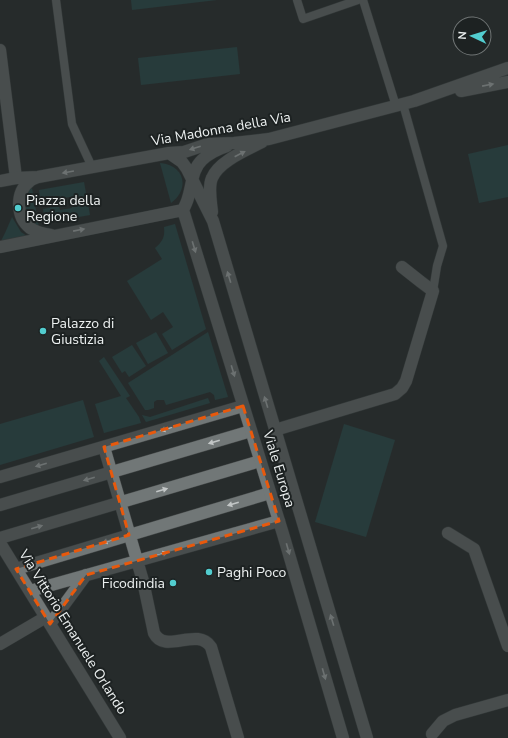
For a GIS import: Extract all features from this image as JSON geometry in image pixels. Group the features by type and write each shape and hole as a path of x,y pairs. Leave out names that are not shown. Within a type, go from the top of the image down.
{"street":[{"path":"0,50 27,177 30,181 23,189 20,196 20,213 24,222 30,228 40,233 52,236"},
{"name":"Via Madonna della Via","path":"0,181 92,167 169,153 184,152 208,144 269,139 423,98 508,68"},
{"path":"423,98 508,82"},
{"path":"212,221 210,191 212,178 218,168 229,160 269,139"},
{"path":"0,247 183,210 188,200 192,178 201,160 234,143"},
{"path":"169,153 182,162 192,178 212,221"},
{"name":"Viale Europa","path":"183,210 279,521 343,738"},
{"name":"Viale Europa","path":"212,221 367,738"},
{"path":"275,430 395,394 402,388 433,290 402,267"},
{"path":"0,477 243,406"},
{"path":"0,505 251,431"},
{"path":"104,447 143,581 154,633 156,637 162,641 169,642 198,639 203,640 208,644 238,738"},
{"path":"0,538 260,461"},
{"path":"16,569 270,493"},
{"path":"30,591 279,521"},
{"path":"448,534 474,550 508,646"},
{"name":"Via Vittorio Emanuele Orlando","path":"0,543 120,738"},
{"path":"0,644 48,621 86,575"},
{"path":"432,734 443,721 455,715 508,700"}],"lane":[{"path":"56,0 72,124 92,167"},
{"path":"297,0 303,19 358,0"},
{"path":"363,0 399,105 443,246 437,266 433,290"}],"highlighted area":[{"path":"243,406 279,521 86,575 50,624 16,569 129,535 104,447"}],"shaded area":[{"path":"131,0 217,0 132,10"},
{"path":"237,47 240,74 141,85 138,58"},
{"path":"508,145 508,197 479,203 468,154"},
{"path":"160,163 175,168 182,178 181,191 171,203"},
{"path":"84,182 90,215 45,223 43,209 59,206 60,210 72,208 70,197 58,199 58,201 41,205 39,190"},
{"path":"32,188 39,228 31,222 23,206 27,191"},
{"path":"12,217 21,232 27,236 1,241 5,233"},
{"path":"175,224 206,329 172,350 162,334 173,327 163,312 151,320 127,281 162,259 155,248 163,239 164,227"},
{"path":"156,332 168,353 148,364 136,343"},
{"path":"208,332 228,397 215,400 214,395 210,392 166,405 164,400 157,400 154,402 154,408 145,410 128,383"},
{"path":"132,345 146,366 129,377 125,371 122,373 112,357"},
{"path":"104,357 130,396 126,398 139,417 141,423 104,433 95,404 121,396 99,361"},
{"path":"208,398 210,403 146,422 142,415 150,417"},
{"path":"83,400 94,437 0,465 0,424"},
{"path":"344,424 395,440 366,537 315,522"}],"place":[{"name":"Piazza della Regione","path":"18,208"},
{"name":"Palazzo di Giustizia","path":"43,331"},
{"name":"Paghi Poco","path":"209,572"},
{"name":"Ficodindia","path":"173,583"}]}
